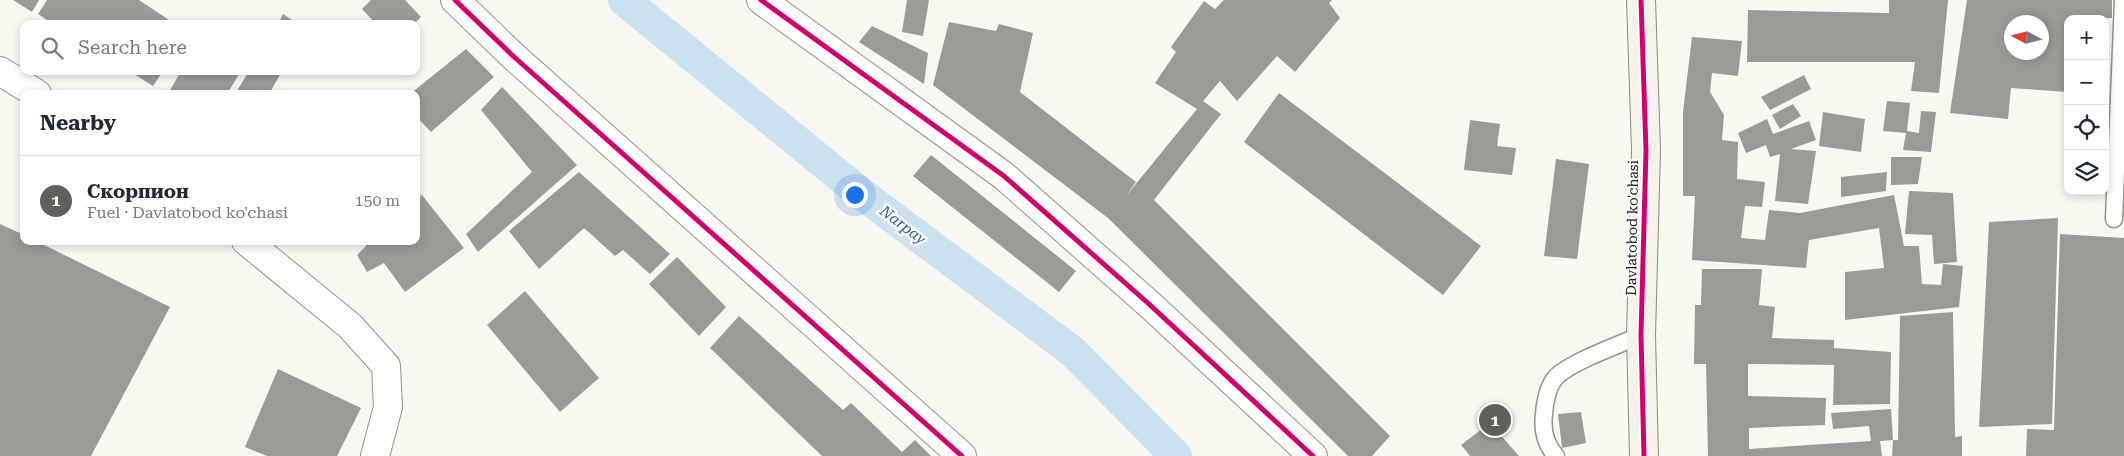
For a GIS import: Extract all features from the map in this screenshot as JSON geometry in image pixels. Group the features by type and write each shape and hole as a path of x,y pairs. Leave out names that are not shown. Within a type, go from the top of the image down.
{"street":[{"path":"455,0 512,55 962,456"},
{"path":"761,0 1004,176 1149,304 1313,456"},
{"name":"Davlatobod ko'chasi","path":"1641,0 1646,150 1641,335 1644,456"},
{"path":"0,72 31,90"},
{"path":"251,245 350,326 386,366 388,408 375,456"}],"lane":[{"path":"2114,218 2123,0"},
{"path":"1556,456 1548,448 1542,426 1545,399 1557,376 1577,364 1641,335"}],"building":[{"path":"13,0 39,0 32,12"},
{"path":"47,0 139,0 169,20 47,20 38,14"},
{"path":"371,0 405,0 421,17 418,20 372,20 362,9"},
{"path":"907,0 929,0 923,36 902,32"},
{"path":"1224,0 1332,0 1329,3 1340,18 1295,72 1277,56 1237,101 1220,81 1203,101 1221,114 1154,200 1390,436 1372,456 1348,456 1108,218 933,85 949,22 996,31 999,24 1033,33 1020,92 1136,182 1126,196 1197,109 1155,83 1176,52 1171,47 1204,1 1215,9"},
{"path":"1889,0 1948,0 1939,93 1911,91 1915,62 1747,62 1748,10 1889,13"},
{"path":"1967,0 2112,0 2112,18 2109,18 2109,15 2064,15 2064,92 2011,88 2008,119 1950,113"},
{"path":"283,14 292,20 280,20"},
{"path":"872,26 928,53 924,84 859,42"},
{"path":"1692,37 1742,41 1738,76 1712,73 1710,92 1724,115 1722,140 1738,142 1737,179 1765,182 1762,207 1745,206 1741,238 1765,240 1769,210 1800,213 1894,195 1904,246 1919,246 1922,284 1941,285 1943,264 1963,266 1959,307 1845,320 1845,272 1884,268 1879,228 1809,240 1806,268 1692,260 1695,196 1683,196 1683,112"},
{"path":"466,49 494,77 431,132 420,120 420,90 415,90"},
{"path":"135,75 160,75 153,86"},
{"path":"179,75 239,75 229,90 170,90"},
{"path":"247,75 280,75 271,90 237,90"},
{"path":"1804,75 1811,89 1770,110 1761,97"},
{"path":"502,87 577,165 478,252 466,234 532,172 481,110"},
{"path":"1279,93 1481,246 1443,295 1244,142"},
{"path":"1887,101 1910,103 1907,131 1919,133 1921,111 1936,112 1931,152 1903,150 1906,133 1883,131"},
{"path":"1793,104 1801,116 1780,129 1772,115"},
{"path":"1823,112 1865,119 1861,152 1819,146"},
{"path":"1767,119 1773,134 1809,121 1816,140 1791,149 1816,151 1808,204 1775,201 1780,154 1770,157 1766,145 1746,153 1738,133"},
{"path":"1470,120 1500,124 1497,146 1516,148 1512,175 1464,170"},
{"path":"931,155 1076,271 1059,292 913,176"},
{"path":"1891,157 1922,157 1918,184 1891,185"},
{"path":"1556,159 1589,164 1577,259 1544,256"},
{"path":"579,172 670,254 650,274 623,250 615,256 584,228 539,269 509,231"},
{"path":"1887,172 1886,191 1841,197 1841,177"},
{"path":"1909,191 1953,193 1957,262 1934,264 1932,235 1905,234"},
{"path":"422,195 464,248 405,292 384,263 367,272 357,255 365,245 420,245 420,197"},
{"path":"2058,218 2052,424 1979,427 1989,222"},
{"path":"0,224 20,233 20,245 44,245 170,307 91,456 0,456"},
{"path":"2060,234 2124,238 2124,456 2026,456 2027,429 2054,430"},
{"path":"677,257 726,307 699,336 649,284"},
{"path":"1702,269 1762,269 1759,305 1775,307 1772,338 1834,340 1834,348 1891,352 1890,404 1833,405 1834,365 1748,364 1748,396 1826,398 1825,425 1749,428 1749,449 1871,441 1869,426 1833,429 1831,413 1891,409 1893,440 1880,441 1882,456 1708,456 1706,364 1694,364 1695,305 1701,305"},
{"path":"525,291 599,378 560,412 487,325"},
{"path":"1953,312 1955,437 1962,436 1962,456 1892,456 1893,440 1898,440 1900,316"},
{"path":"739,316 843,410 851,403 902,452 915,440 931,456 822,456 710,348"},
{"path":"278,369 361,408 337,456 267,456 245,447"},
{"path":"1581,412 1586,443 1562,448 1558,414"},
{"path":"1490,423 1519,456 1470,456 1461,445"}],"waterway":[{"name":"Narpay","path":"624,0 863,195 1073,352 1176,456"}],"cycle path":[{"path":"455,0 512,55 962,456"},
{"path":"761,0 1004,176 1149,304 1313,456"},
{"path":"1641,0 1646,150 1641,335 1644,456"}],"place":[{"name":"Скорпион","path":"1495,420"}]}
